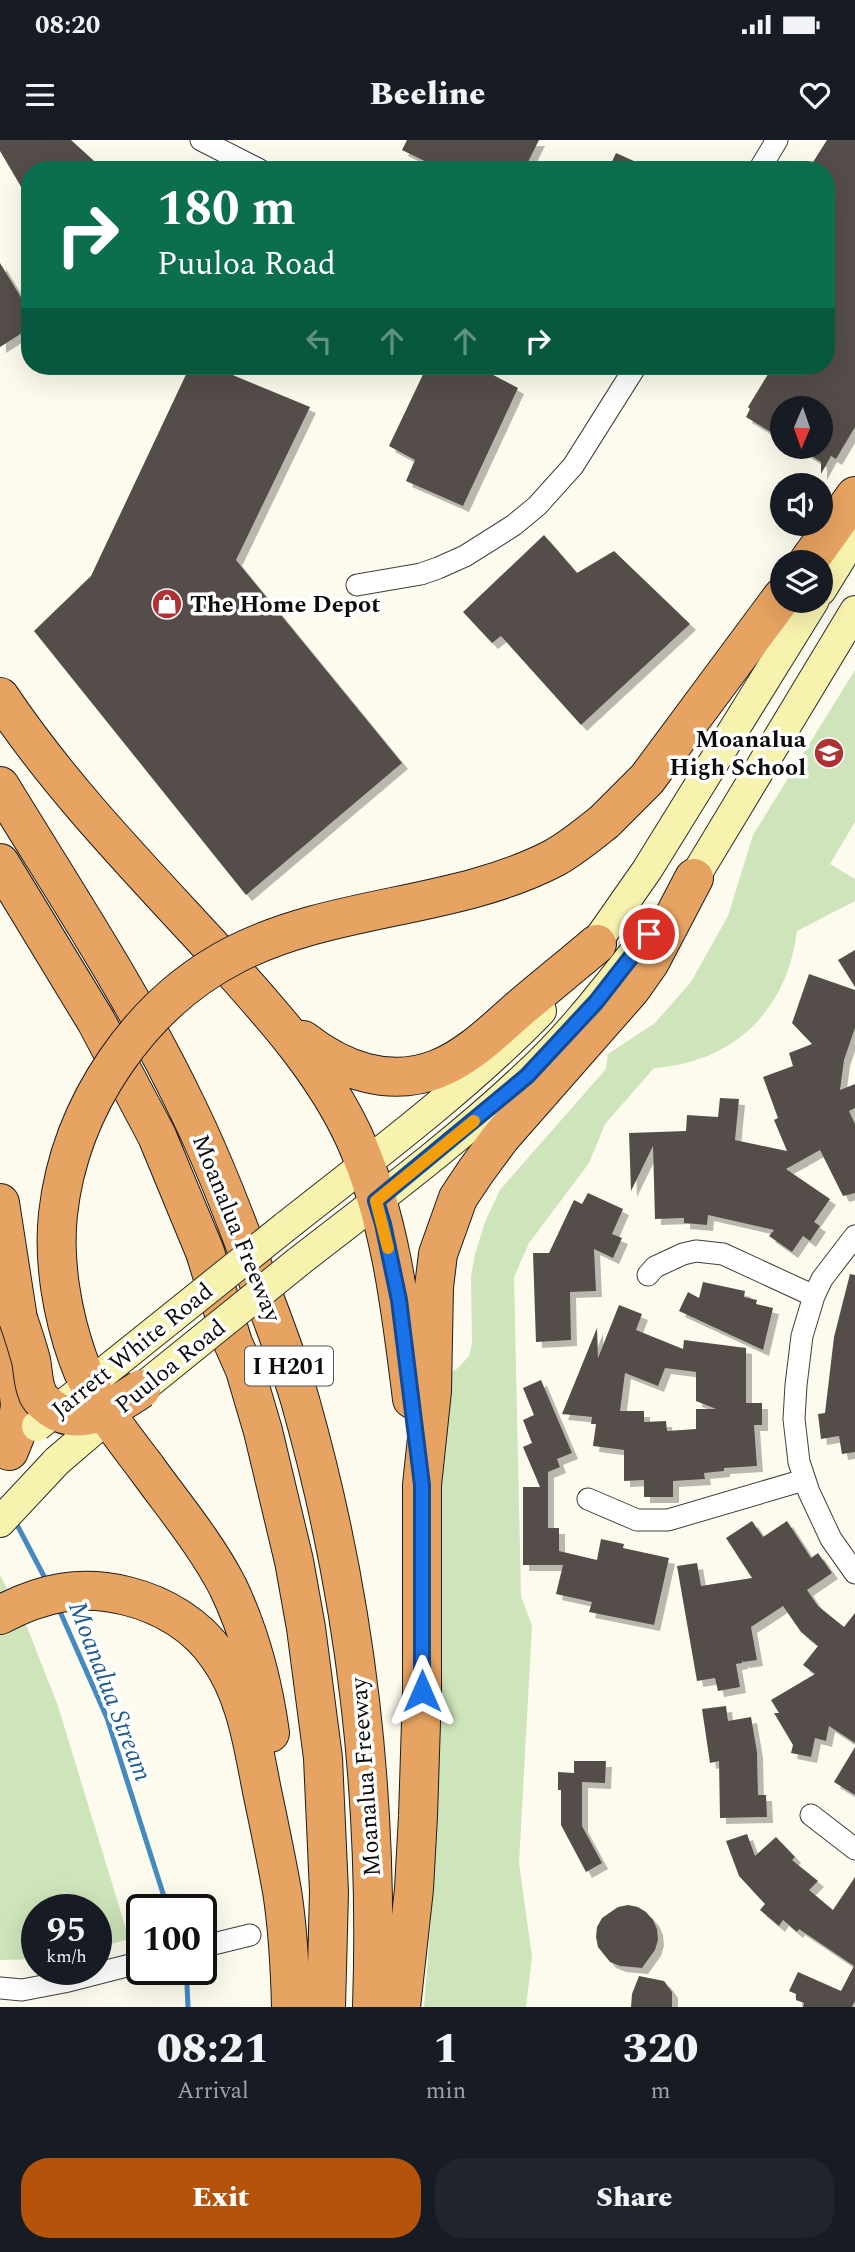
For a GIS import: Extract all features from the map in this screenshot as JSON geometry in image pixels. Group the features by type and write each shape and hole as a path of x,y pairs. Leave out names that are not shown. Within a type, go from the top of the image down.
{"highway":[{"path":"817,550 855,496"},
{"path":"290,2007 290,1970 282,1892 276,1776 263,1691 252,1648 227,1586 208,1554 87,1381 70,1331 59,1271 57,1243 62,1187 81,1126 110,1069 128,1045 169,1001 236,954 290,931 506,878 556,857 605,821 647,779 770,613"},
{"path":"0,697 17,723 76,795 255,996 328,1088 365,1165 383,1224 399,1300 422,1485"},
{"name":"Moanalua Freeway","path":"0,786 149,1034 187,1106 241,1231 279,1334 299,1399 326,1496 361,1692 372,1823 372,2007"},
{"name":"Moanalua Freeway","path":"0,863 96,1021 157,1136 205,1252 233,1343 245,1370 280,1498 297,1575 313,1679 323,1758 328,1851 326,2007"},
{"path":"401,2007 409,1945 418,1816 422,1691 422,1485 432,1391 433,1287 438,1254 458,1198 501,1137 609,1017 637,981 650,962 694,878"},
{"path":"0,910 41,970 127,1119 188,1255 233,1343"},
{"path":"255,996 303,1040 343,1066 378,1076 400,1076 437,1069 460,1057 597,944"},
{"path":"0,1203 19,1319 37,1392 46,1404 46,1418 101,1412 117,1406 141,1389"},
{"path":"4,1455 15,1436 20,1406 16,1364 19,1319"},
{"path":"0,1615 34,1598 53,1593 92,1590 120,1594 152,1603 179,1618 218,1655 245,1714 282,1892"}],"main road":[{"path":"833,571 855,535"},
{"name":"Puuloa Road","path":"0,1522 57,1461 141,1389 527,1076 596,1002 694,878 855,611"},
{"path":"365,1165 509,1045 546,1006 597,944 647,870 806,613"},
{"name":"Jarrett White Road","path":"4,1455 46,1418 365,1165"}],"street":[{"path":"201,140 242,161"},
{"path":"764,161 777,140"},
{"path":"357,585 421,574 438,568 473,551 514,525 537,506 573,466 630,375"},
{"path":"855,1236 822,1279 814,1296 802,1336 794,1419 804,1480 831,1539 855,1573"},
{"path":"648,1275 655,1267 683,1254 696,1251 723,1254 814,1296"},
{"path":"588,1499 637,1520 668,1520 804,1480"},
{"path":"811,1815 855,1849"},
{"path":"217,1943 250,1935"},
{"path":"0,1988 22,1990 126,1966"}],"green space":[{"path":"855,670 855,822 830,864 855,879 855,901 797,931 782,985 752,1027 732,1043 709,1055 683,1064 654,1068 605,1124 589,1163 529,1243 514,1277 521,1596 532,1626 519,1863 532,1957 526,2007 424,2007 435,1866 444,1377 458,1368 469,1356 472,1344 471,1276 485,1222 500,1190 606,1069 608,1054 655,1023 691,982 728,916 753,835"},
{"path":"0,1575 27,1627 58,1706 126,1929 126,1940 112,1944 112,1894 21,1894 21,1959 0,1960"}],"building":[{"path":"0,140 71,140 94,161 21,161 21,187 0,151"},
{"path":"407,140 539,140 528,161 425,161 402,150"},
{"path":"827,140 855,140 855,427 836,459 833,457 833,396 770,396 770,432 746,417 750,409 748,407 768,375 835,375 835,161 814,161"},
{"path":"616,153 634,161 612,161"},
{"path":"0,263 21,297 21,334 0,347"},
{"name":"The Home Depot","path":"186,375 233,375 310,407 236,560 402,763 246,895 34,631 91,576"},
{"path":"423,375 493,375 518,388 463,506 406,481 415,460 389,446"},
{"path":"816,459 829,459 822,473 821,473 821,462"},
{"path":"544,535 577,573 614,551 690,624 581,725 501,636 492,643 463,612"},
{"path":"855,950 855,987 838,960"},
{"path":"809,974 855,990 855,1028 844,1060 840,1090 855,1084 855,1108 849,1111 855,1124 855,1193 843,1196 820,1150 786,1169 830,1199 814,1222 820,1226 810,1241 803,1236 792,1252 769,1236 774,1230 708,1215 707,1225 684,1223 684,1218 655,1219 653,1146 631,1191 629,1133 686,1131 687,1115 718,1117 720,1098 739,1099 735,1140 787,1151 774,1120 778,1118 763,1077 793,1066 789,1053 812,1044 792,1023"},
{"path":"588,1193 623,1209 612,1234 622,1238 613,1258 594,1249 596,1291 570,1292 571,1340 536,1342 533,1253 549,1253 574,1200 582,1204"},
{"path":"850,1274 855,1275 855,1452 842,1454 839,1436 821,1439 818,1414 825,1413 834,1337"},
{"path":"703,1282 745,1291 744,1297 757,1300 756,1304 773,1308 763,1350 679,1311 688,1292 699,1298"},
{"path":"619,1305 642,1314 636,1330 683,1349 684,1340 746,1348 746,1403 762,1403 762,1425 754,1425 757,1466 724,1468 724,1471 704,1473 705,1479 673,1481 673,1497 644,1497 644,1480 624,1481 624,1450 593,1446 596,1424 591,1424 592,1417 562,1414 597,1328 598,1358","holes":["665,1368 696,1372 696,1401 716,1409 696,1409 696,1429 667,1431 666,1421 644,1422 644,1411 620,1411 625,1373 658,1386"]},
{"path":"541,1380 572,1453 557,1459 560,1467 548,1472 548,1528 559,1528 559,1551 597,1560 601,1539 624,1544 623,1548 669,1558 654,1625 589,1612 592,1602 556,1594 563,1565 523,1565 523,1487 540,1487 523,1447 532,1443 523,1420 534,1415 523,1388"},
{"path":"752,1521 763,1537 787,1521 811,1558 818,1553 832,1573 807,1590 818,1606 844,1627 855,1613 855,1743 829,1726 826,1741 815,1738 811,1757 791,1753 793,1745 774,1713 779,1713 771,1700 815,1674 803,1665 818,1646 801,1632 783,1606 751,1627 757,1660 742,1660 742,1663 736,1664 740,1687 718,1691 715,1678 697,1681 677,1566 697,1563 701,1586 752,1578 726,1538"},
{"path":"726,1706 728,1721 751,1717 757,1752 758,1795 766,1795 767,1817 720,1818 719,1761 710,1763 702,1709"},
{"path":"855,1747 855,1795 834,1782"},
{"path":"574,1761 606,1761 605,1783 582,1782 582,1826 602,1863 586,1872 561,1825 558,1772 574,1773"},
{"path":"747,1834 755,1856 776,1837 795,1857 792,1860 818,1881 809,1890 833,1910 855,1877 855,2001 852,2007 803,2007 804,2003 796,2000 796,1994 789,1991 798,1972 841,1991 854,1966 799,1929 797,1932 783,1920 779,1926 760,1910 765,1904 739,1876 726,1841"},
{"path":"628,1905 646,1912 657,1929 655,1950 642,1968 610,1962 598,1947 597,1927 602,1918 618,1907"},
{"path":"639,1976 664,1981 672,1992 672,2007 631,2007 632,1994"}],"waterway":[{"name":"Moanalua Stream","path":"14,1519 47,1582"},
{"name":"Moanalua Stream","path":"58,1607 107,1718 163,1894"},
{"name":"Moanalua Stream","path":"187,1985 188,2007"}],"slow traffic":[{"path":"388,1248 376,1201 474,1121"}],"place":[{"name":"The Home Depot","path":"167,604"},
{"name":"Moanalua High School","path":"829,753"}],"route":[{"path":"422,1691 422,1485 399,1300 376,1201 527,1076 596,1002 649,934"}]}
